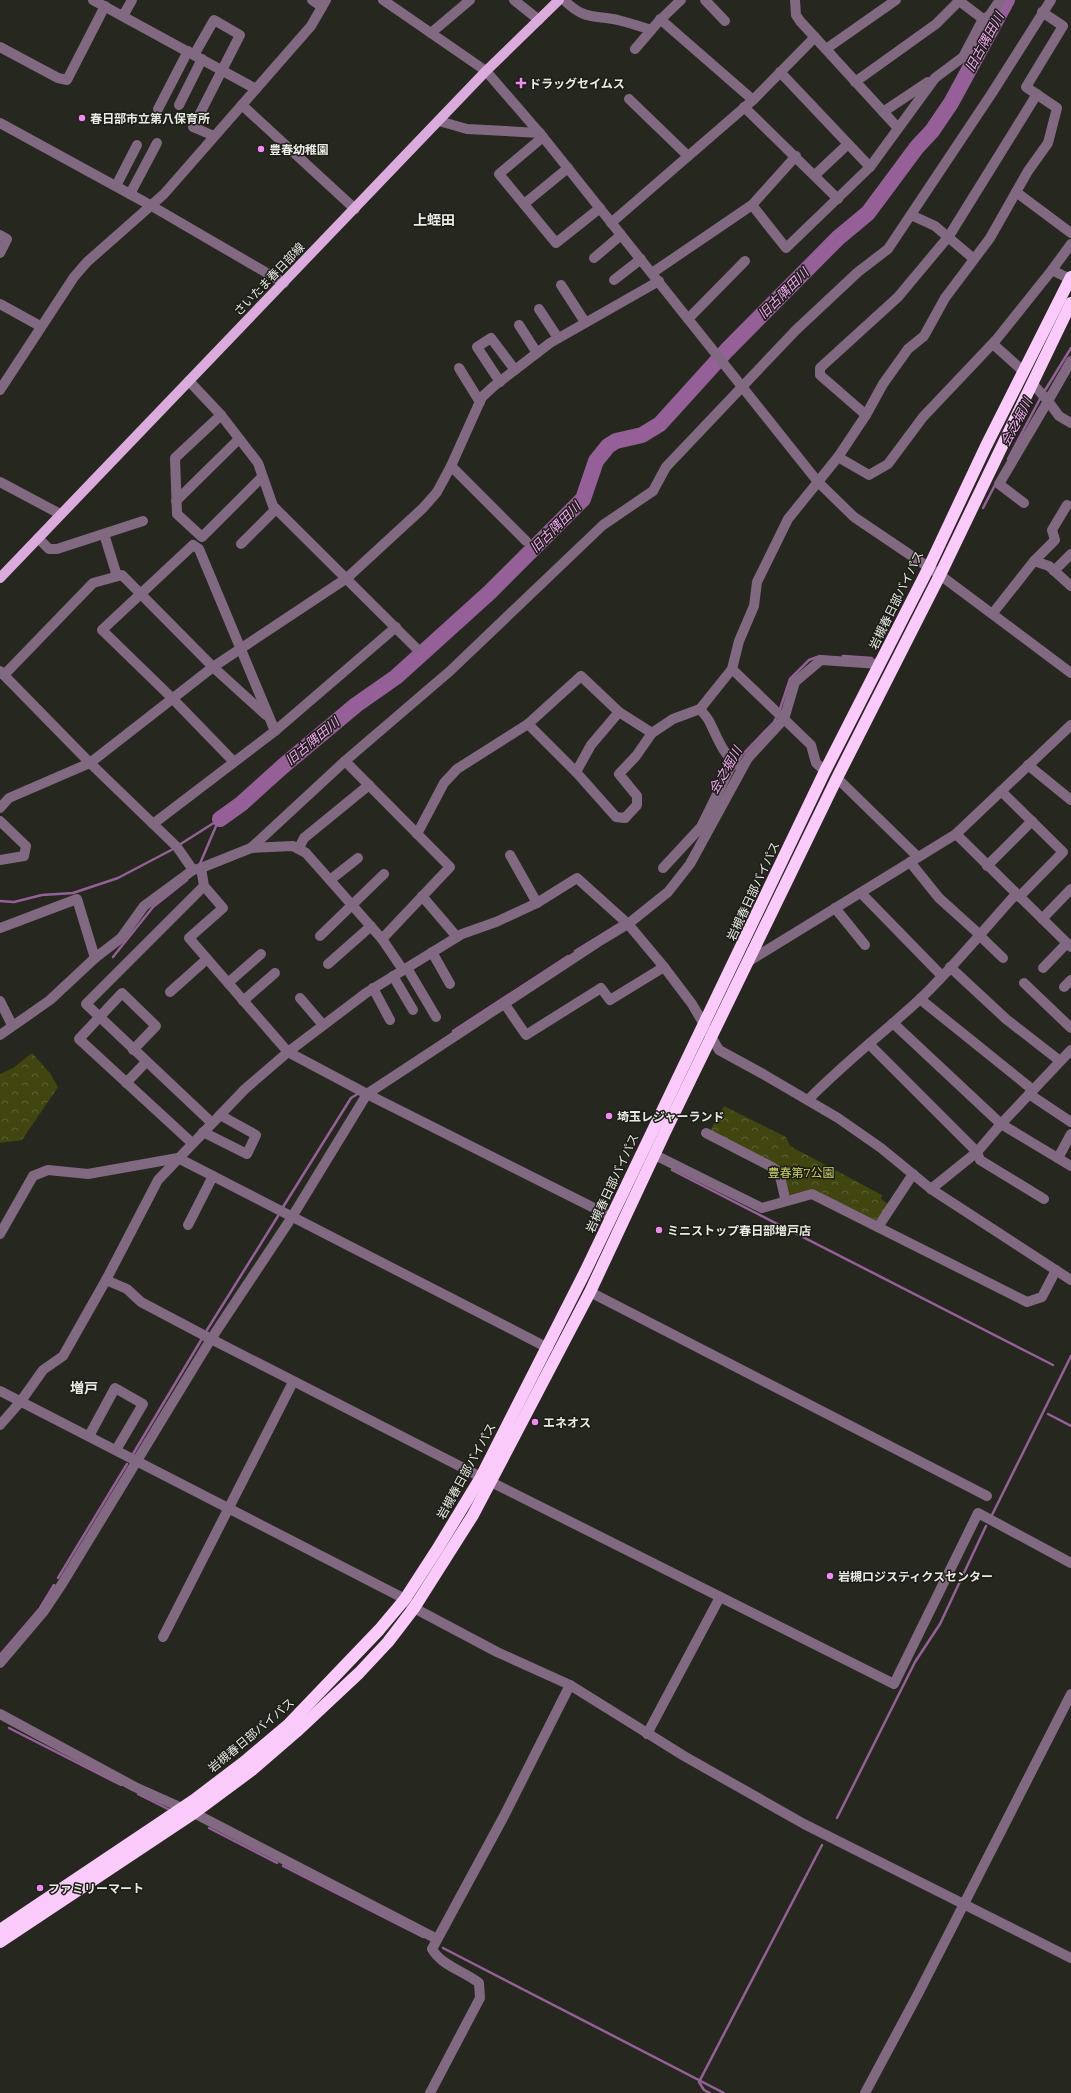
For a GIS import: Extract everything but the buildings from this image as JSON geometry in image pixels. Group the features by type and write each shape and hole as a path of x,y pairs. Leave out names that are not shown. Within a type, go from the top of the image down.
{"highway":[{"name":"岩槻春日部バイパス","path":"0,1930 252,1770 296,1732 359,1672 388,1642 414,1608 473,1515 486,1480 548,1348 705,1025 825,772 929,567 1070,278"},
{"name":"岩槻春日部バイパス","path":"0,1942 188,1810 289,1724 353,1659 404,1599 486,1480 590,1292 837,778 940,575 1071,303"}],"main road":[{"name":"さいたま春日部線","path":"0,578 486,71 559,0"}],"street":[{"path":"93,0 256,89"},
{"path":"123,16 132,0"},
{"path":"0,390 40,326 74,277 164,194 311,26 324,4 312,0"},
{"path":"383,0 486,71 542,135 724,364 744,387 818,482 854,517 929,567 993,613 1071,673"},
{"path":"432,33 470,0"},
{"path":"514,0 539,20"},
{"path":"564,0 575,11 589,17 617,20 651,30"},
{"path":"635,49 660,19 681,0"},
{"path":"704,0 725,21"},
{"path":"795,0 796,15 898,128"},
{"path":"826,50 896,0"},
{"path":"855,82 936,24 959,0 983,19"},
{"path":"883,112 935,78 963,57 983,19 989,16 1000,0"},
{"path":"251,848 345,761 450,671 603,525 653,491 666,467 744,387 796,330 858,272 888,249 992,93 1051,0"},
{"path":"0,47 58,78 67,80 105,6"},
{"path":"528,724 576,772 616,817 625,818 637,805 637,796 619,774 636,756 652,733 673,719 700,709 732,669 739,641 754,606 757,582 788,519 838,457 866,415 883,384 908,349 924,336 945,298 990,238 1028,171 1048,143 1057,108 1026,87 1063,26 1042,12"},
{"path":"660,19 753,100"},
{"path":"158,109 195,55 214,20 240,35 193,127 214,136"},
{"path":"611,223 753,100 815,37"},
{"path":"179,105 195,55"},
{"path":"780,72 870,167"},
{"path":"752,205 786,248 870,167 935,78"},
{"path":"866,415 820,375 820,368 898,297 949,236 1037,94"},
{"path":"629,100 688,156"},
{"path":"242,105 355,209"},
{"path":"744,107 796,156 838,199"},
{"path":"439,121 467,129 542,135"},
{"path":"0,123 116,186 284,283"},
{"path":"542,135 499,174 556,243 600,208"},
{"path":"130,194 157,143"},
{"path":"815,175 848,144"},
{"path":"116,186 138,145"},
{"path":"652,273 752,205 796,156"},
{"path":"524,204 568,168"},
{"path":"1016,192 1071,233"},
{"path":"910,215 935,226 949,236 974,259"},
{"path":"0,235 7,239 0,253"},
{"path":"594,258 622,235"},
{"path":"838,457 869,474 888,464 923,417 993,344 1071,244"},
{"path":"614,280 641,258"},
{"path":"688,319 745,261"},
{"path":"1052,270 1070,278"},
{"path":"0,808 8,798 90,763 213,667 242,650 347,578 423,508 437,492 451,466 482,398 515,370 558,338 659,281"},
{"path":"560,285 585,322"},
{"path":"0,304 40,326"},
{"path":"539,309 558,338"},
{"path":"519,326 537,353"},
{"path":"500,382 477,347 491,338 515,370"},
{"path":"993,344 1024,371"},
{"path":"1024,503 999,484 1071,361"},
{"path":"459,368 480,402"},
{"path":"189,381 221,415 258,463 273,506 416,648"},
{"path":"1032,383 1059,416 1071,423"},
{"path":"221,415 175,458 177,514 202,537 262,477"},
{"path":"176,501 239,439"},
{"path":"451,466 526,541"},
{"path":"0,482 60,514"},
{"path":"993,613 1034,561 1055,540 1052,530 1067,505"},
{"path":"241,544 276,509"},
{"path":"38,538 49,549 57,549 143,521"},
{"path":"104,534 117,576"},
{"path":"234,762 172,698 102,630 193,545 199,549 275,732"},
{"path":"1054,571 1071,554"},
{"path":"1034,561 1049,566 1071,586"},
{"path":"269,718 213,667 139,594 122,575 93,583 2,673 90,763 177,847 197,869 204,886 223,908 189,938 288,1052 366,1094 612,1217"},
{"path":"153,824 275,732 396,627"},
{"path":"663,868 701,827 738,765 748,758 780,715 795,682 821,660 880,664"},
{"path":"732,669 811,745 816,763 825,772"},
{"path":"417,834 444,783 457,769 528,724 581,676 619,712 652,733"},
{"path":"700,709 711,724 716,739 738,765"},
{"path":"576,772 591,745 619,712"},
{"path":"749,961 956,834 1071,725"},
{"path":"345,761 450,867 382,939"},
{"path":"0,1663 44,1611 62,1584 211,1339 292,1217 366,1094 598,942 628,924 668,892 690,864 705,839 738,765"},
{"path":"1028,766 1071,800"},
{"path":"837,778 914,860 938,898 1003,958"},
{"path":"299,848 304,838 369,785"},
{"path":"808,1100 836,1071 920,999 979,935 1063,852 1002,791"},
{"path":"0,821 26,846 24,856 0,860"},
{"path":"987,866 1032,821"},
{"path":"696,832 705,839"},
{"path":"956,834 1042,919 1068,941 1043,968"},
{"path":"0,1035 12,1025 50,1000 95,958 121,938 144,906 197,869 251,848 299,848 306,853 382,939 405,969 436,1017"},
{"path":"510,855 537,903"},
{"path":"330,880 358,858"},
{"path":"320,936 384,874"},
{"path":"0,1425 21,1401 43,1370 63,1356 106,1280 158,1180 245,1089 288,1052 373,988 457,937 537,903 577,878 628,924 664,967 705,1025 711,1039 719,1050 808,1100 881,1148 931,1190 1071,1280"},
{"path":"204,886 86,1004 212,1123"},
{"path":"1042,919 1071,889"},
{"path":"860,893 942,976"},
{"path":"422,896 457,937"},
{"path":"0,928 77,899 95,958"},
{"path":"835,908 865,945"},
{"path":"328,964 370,926"},
{"path":"432,952 450,984"},
{"path":"228,983 261,954"},
{"path":"170,992 207,958"},
{"path":"504,1003 526,1035 601,988 610,1000 664,967"},
{"path":"950,968 1006,1019 1060,1061"},
{"path":"243,1000 275,973"},
{"path":"393,976 413,1010"},
{"path":"1024,983 1071,1028"},
{"path":"373,988 390,1020"},
{"path":"133,1050 156,1026 122,993 78,1039 192,1143"},
{"path":"300,998 323,1025"},
{"path":"920,999 1031,1092 1071,1122"},
{"path":"0,1001 12,1025"},
{"path":"893,1023 1001,1124 1071,1166"},
{"path":"869,1044 978,1152 980,1160 1044,1199"},
{"path":"931,1190 978,1152 1001,1124 1071,1050"},
{"path":"126,1083 146,1062"},
{"path":"203,1132 247,1154 256,1135 220,1115"},
{"path":"706,1133 779,1172 786,1198"},
{"path":"1058,1158 1071,1134"},
{"path":"655,1155 688,1168 762,1208 812,1194 1028,1302 1042,1297 1056,1270"},
{"path":"0,1234 32,1176 48,1170 88,1174 178,1158 548,1348"},
{"path":"878,1227 913,1174"},
{"path":"188,1225 213,1176"},
{"path":"106,1280 127,1289 141,1302 294,1382 486,1480 894,1684 978,1513 1071,1563"},
{"path":"590,1292 987,1496"},
{"path":"163,1637 294,1382"},
{"path":"89,1436 115,1388 142,1404 116,1450"},
{"path":"0,1391 404,1599 414,1608 497,1652 570,1685 647,1734 804,1824 1071,1958"},
{"path":"647,1734 720,1597"},
{"path":"430,2093 480,1998 479,1983 470,1976 437,1957 432,1949 504,1816 570,1685"},
{"path":"865,2093 1071,1694"},
{"path":"1,1717 135,1787 188,1810 437,1939"}],"green space":[{"path":"32,1053 50,1073 58,1087 22,1140 0,1143 0,1074 13,1068"},
{"name":"豊春第7公園","path":"724,1106 786,1137 790,1146 882,1195 881,1199 888,1204 881,1218 875,1220 813,1189 788,1195 781,1171 712,1134 711,1129"}],"waterway":[{"name":"旧古隅田川","path":"220,819 241,804 282,767 356,705 396,677 490,592 583,499 596,461 608,446 616,441 642,435 660,424 727,350 838,238 868,213 917,147 932,131 951,103 1007,0"},
{"name":"会之堀川","path":"1044,392 1071,348"},
{"name":"会之堀川","path":"1008,459 1041,397"},
{"name":"会之堀川","path":"983,508 996,483"},
{"name":"会之堀川","path":"779,712 790,679 809,660 820,656"},
{"name":"会之堀川","path":"843,656 872,658"},
{"name":"会之堀川","path":"738,763 742,755 774,722 777,716"},
{"path":"199,866 219,819"},
{"name":"旧古隅田川","path":"179,845 220,819"},
{"name":"旧古隅田川","path":"0,901 14,902 42,895 73,893 118,878 175,848"},
{"path":"113,957 153,907 187,880"},
{"path":"575,951 622,922"},
{"path":"453,1031 568,956"},
{"path":"283,1207 351,1098 359,1093"},
{"path":"672,1170 1053,1365"},
{"path":"207,1330 278,1216"},
{"path":"133,1454 203,1337"},
{"path":"991,1517 1071,1356"},
{"path":"1048,1414 1071,1426"},
{"path":"58,1578 127,1464"},
{"path":"837,1818 915,1662 940,1624 986,1526"},
{"path":"0,1655 40,1608 54,1585"},
{"path":"9,1728 121,1785"},
{"path":"138,1794 170,1810"},
{"path":"209,1828 277,1863"},
{"path":"710,2093 704,2090 699,2082 822,1845"},
{"path":"283,1866 423,1937"},
{"path":"443,1948 724,2093"}],"place":[{"name":"ドラッグセイムス","path":"521,83"},
{"name":"春日部市立第八保育所","path":"82,118"},
{"name":"豊春幼稚園","path":"261,149"},
{"name":"埼玉レジャーランド","path":"609,1116"},
{"name":"ミニストップ春日部増戸店","path":"659,1230"},
{"name":"エネオス","path":"535,1422"},
{"name":"岩槻ロジスティクスセンター","path":"830,1576"},
{"name":"ファミリーマート","path":"40,1888"}],"district":[{"name":"上蛭田","path":"434,220"},
{"name":"増戸","path":"84,1388"}]}
